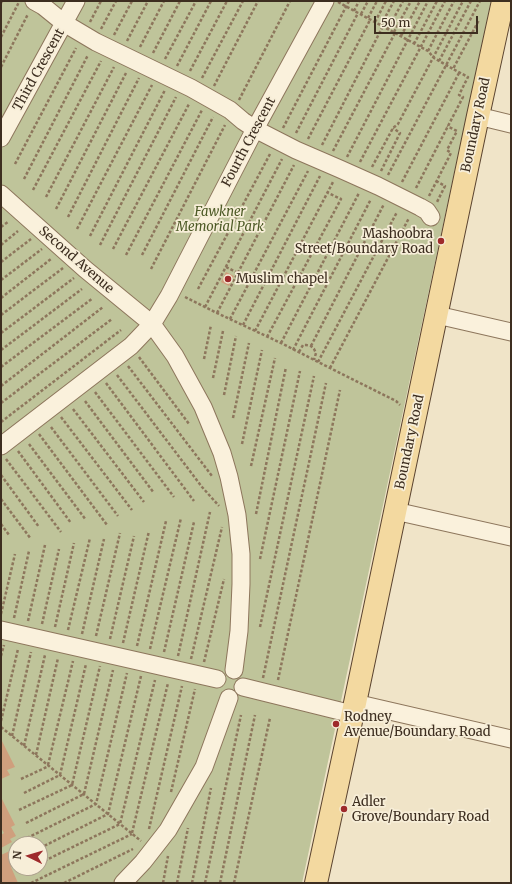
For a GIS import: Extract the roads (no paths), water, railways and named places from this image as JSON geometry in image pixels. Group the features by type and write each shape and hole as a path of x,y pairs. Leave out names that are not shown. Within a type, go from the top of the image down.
{"main road":[{"name":"Boundary Road","path":"316,883 503,1"}],"street":[{"path":"34,1 43,6 64,23 158,73 255,129 296,150 353,174 400,198"},
{"name":"Third Crescent","path":"1,138 76,1"},
{"name":"Fourth Crescent","path":"60,402 152,324 173,290 255,129 325,1"},
{"path":"478,116 511,124"},
{"name":"Second Avenue","path":"1,194 64,250 152,324 175,356 203,407 222,453 237,515 241,554 241,584 239,632 234,670"},
{"path":"437,315 511,332"},
{"path":"395,511 511,537"},
{"path":"104,658 218,676 225,671 234,670 241,675 243,679 243,687 239,694 229,698 218,692 216,688 104,658"},
{"path":"243,687 511,739"},
{"path":"123,883 155,848 168,830 204,767 229,698"}],"place":[{"name":"Mashoobra Street/Boundary Road","path":"441,241"},
{"name":"Muslim chapel","path":"228,279"},
{"name":"Rodney Avenue/Boundary Road","path":"336,724"},
{"name":"Adler Grove/Boundary Road","path":"344,809"}],"park label":[{"name":"Fawkner Memorial Park","path":"220,220"}]}
